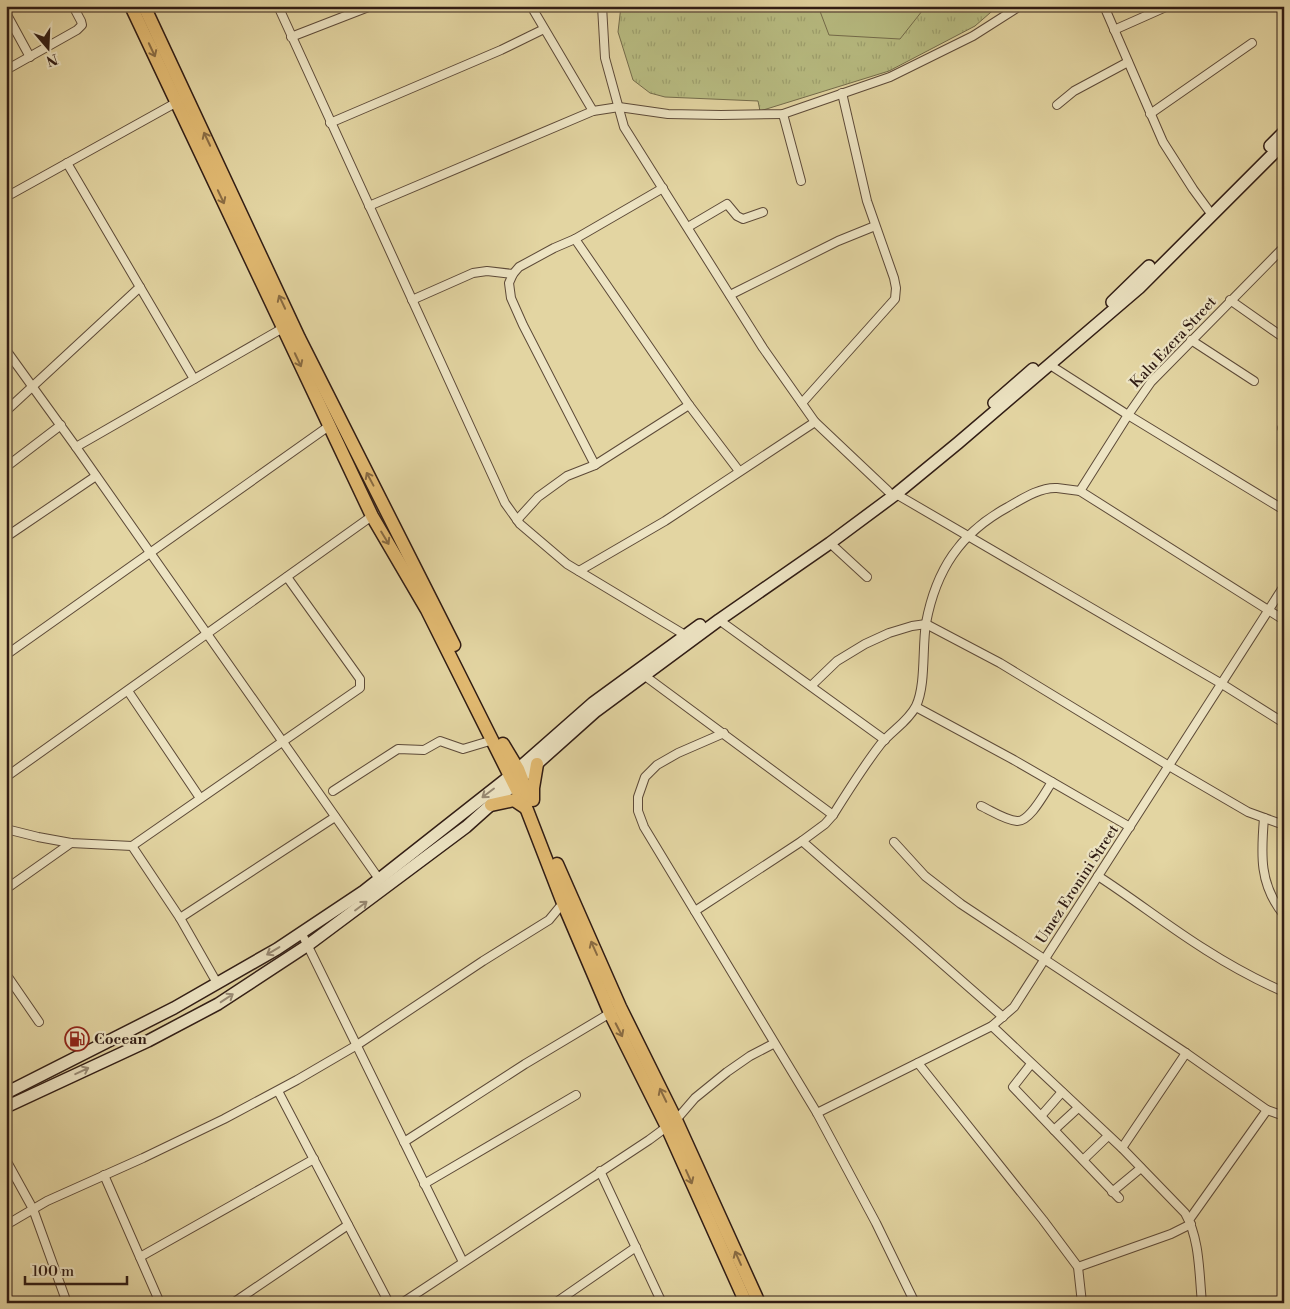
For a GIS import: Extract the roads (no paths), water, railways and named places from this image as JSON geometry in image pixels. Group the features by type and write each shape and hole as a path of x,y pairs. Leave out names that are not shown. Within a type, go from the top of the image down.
{"main road":[{"path":"131,6 182,100 323,400 329,426 372,516 427,610 493,740 516,777"},
{"path":"144,6 182,100 283,328 401,537 502,741 615,1010"},
{"path":"6,1093 174,1008 277,949 364,891 516,777 537,764 596,711 719,620 830,543 1050,365 1138,288 1284,132"},
{"path":"6,1107 148,1040 218,1004 308,945 466,827 491,805 516,777 593,703 685,635 892,493 1094,318 1284,142"},
{"path":"537,764 530,809 563,903 758,1303"},
{"path":"491,805 514,800 530,809"},
{"path":"58,1067 64,1079"},
{"path":"671,1124 746,1303"}],"street":[{"path":"6,70 68,36 82,26 74,6"},
{"path":"278,6 505,503 517,520 567,564 685,635"},
{"path":"291,37 372,6"},
{"path":"531,6 593,111"},
{"path":"602,6 605,58 624,127 763,348 815,422 892,493 1222,684 1284,723"},
{"path":"369,206 593,111 619,108 668,114 783,114 890,77 973,36 1020,6"},
{"path":"1104,6 1163,142 1210,212"},
{"path":"1114,30 1168,6"},
{"path":"6,13 30,57"},
{"path":"330,123 501,50 544,29"},
{"path":"1150,114 1252,43"},
{"path":"1057,105 1074,91 1128,62"},
{"path":"802,403 895,298 894,278 867,201 842,93"},
{"path":"6,197 182,100"},
{"path":"783,114 801,181"},
{"path":"67,163 194,379"},
{"path":"595,465 519,316 511,298 509,283 519,267 575,239 663,188"},
{"path":"688,227 727,204 742,219 763,212"},
{"path":"730,295 838,241 875,226"},
{"path":"575,239 689,405 739,471"},
{"name":"Kalu Ezera Street","path":"1080,492 1151,382 1284,247"},
{"path":"412,300 473,273 487,271 513,274"},
{"path":"6,411 140,287"},
{"path":"1230,300 1284,338"},
{"path":"76,447 283,328"},
{"path":"1191,340 1254,381"},
{"path":"6,350 61,425 379,879"},
{"path":"1050,365 1284,510"},
{"path":"517,520 538,497 567,476 595,465 689,405"},
{"path":"579,570 665,521 815,422"},
{"path":"6,466 61,425"},
{"path":"6,655 329,426"},
{"path":"6,537 96,476"},
{"path":"695,911 826,824 863,768 885,740 916,707 920,691 926,624 932,600 948,561 967,536 993,514 1029,495 1055,488 1080,492 1284,620"},
{"path":"6,777 372,516"},
{"path":"830,543 867,577"},
{"path":"6,829 71,843 132,846 360,688 362,682 287,577"},
{"name":"Umez Eronini Street","path":"817,1113 992,1026 1014,1007 1284,586"},
{"path":"719,620 885,740"},
{"path":"811,686 837,661 865,644 889,632 926,624 1000,663 1248,812 1284,825"},
{"path":"644,676 833,815"},
{"path":"128,690 200,798"},
{"path":"916,707 1130,827"},
{"path":"724,733 657,764 645,777 638,797 638,811 644,827 817,1113 876,1223 915,1303"},
{"path":"333,791 398,749 420,750 440,741 463,749 493,740"},
{"path":"981,806 1008,819 1025,820 1052,782"},
{"path":"180,918 335,817"},
{"path":"1264,818 1262,848 1264,879 1277,906 1284,915"},
{"path":"802,841 1003,1017"},
{"path":"894,842 925,876 961,904 1045,958 1267,1110 1284,1116"},
{"path":"6,889 71,843"},
{"path":"132,846 180,918 217,983"},
{"path":"1098,876 1136,900 1205,950 1254,978 1284,992"},
{"path":"6,1225 47,1201 224,1119 278,1091 357,1045 549,920 563,903"},
{"path":"301,932 463,1262"},
{"path":"6,974 39,1022"},
{"path":"404,1142 525,1064 615,1010"},
{"path":"992,1026 1122,1148 1185,1213 1190,1222 1195,1240 1202,1303"},
{"path":"402,1303 671,1124 695,1098 727,1072 750,1056 774,1044"},
{"path":"1122,1148 1186,1053"},
{"path":"918,1063 1078,1267 1082,1303"},
{"path":"1031,1064 1013,1087 1119,1198"},
{"path":"278,1091 389,1303"},
{"path":"1041,1116 1062,1092"},
{"path":"424,1184 576,1095"},
{"path":"1054,1130 1078,1108"},
{"path":"1078,1267 1171,1234 1190,1222 1267,1110"},
{"path":"1082,1160 1108,1136"},
{"path":"6,1160 33,1209 67,1303"},
{"path":"140,1257 314,1160"},
{"path":"1112,1192 1141,1168"},
{"path":"600,1171 662,1303"},
{"path":"104,1175 160,1303"},
{"path":"233,1303 348,1225"},
{"path":"555,1303 636,1247"}],"place":[{"name":"Cocean","path":"77,1039"}]}
